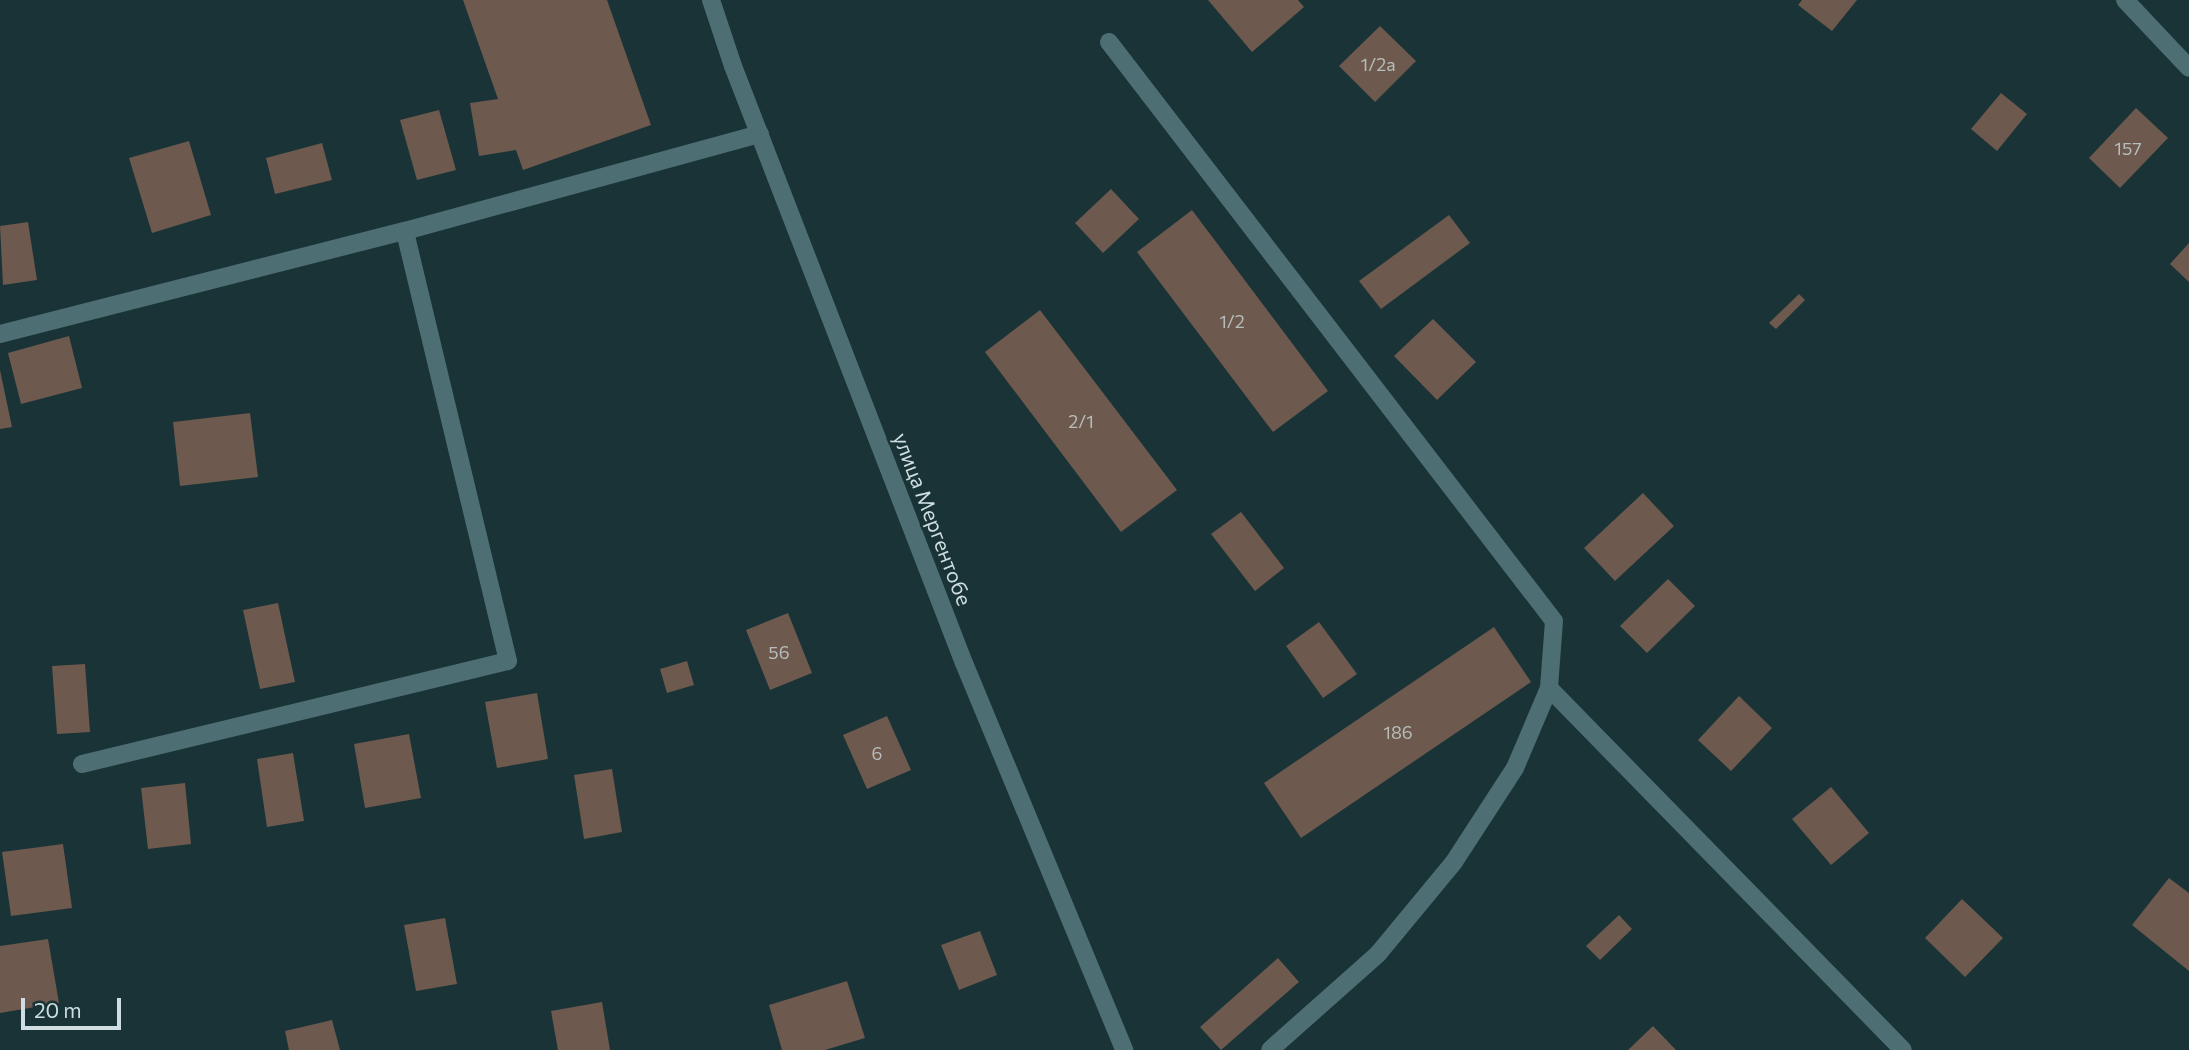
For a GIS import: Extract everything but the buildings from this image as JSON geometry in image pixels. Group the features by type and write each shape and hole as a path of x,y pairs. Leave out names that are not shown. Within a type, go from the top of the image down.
{"street":[{"name":"улица Мергентобе","path":"711,0 964,663 1124,1050"},
{"path":"2125,0 2189,68"},
{"path":"1109,42 1554,621 1549,688 1515,768 1454,862 1378,954 1270,1050"},
{"path":"0,334 405,231 760,134"},
{"path":"82,764 508,661 405,231"},
{"path":"1549,688 1903,1050"}]}
